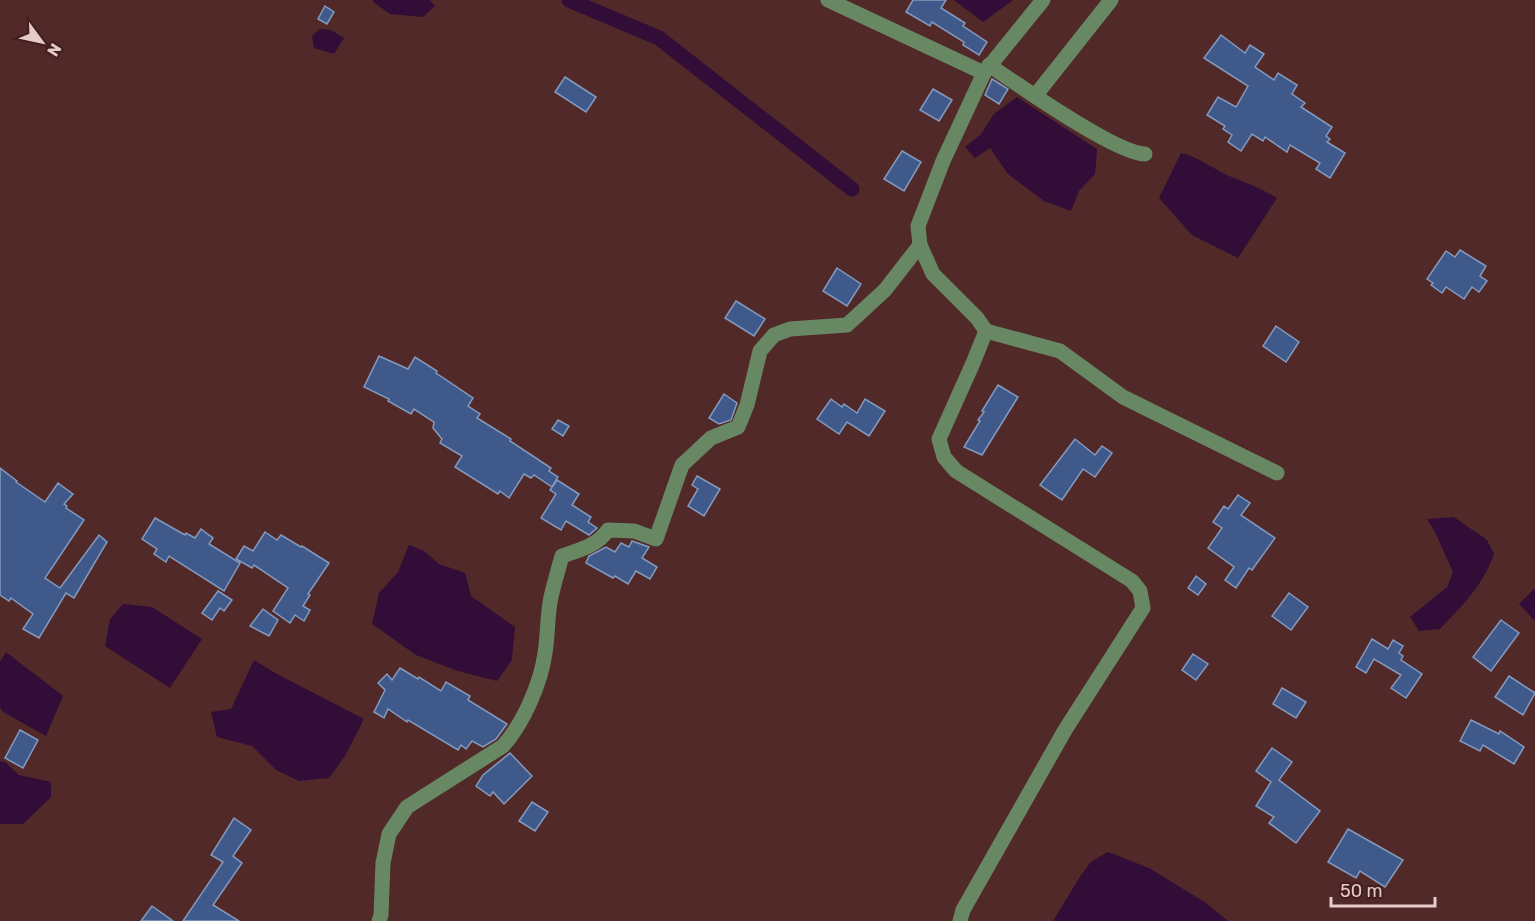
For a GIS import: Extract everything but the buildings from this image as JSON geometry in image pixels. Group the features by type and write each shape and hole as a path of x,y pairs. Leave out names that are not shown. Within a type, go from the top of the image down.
{"street":[{"path":"828,0 987,69 1098,134 1137,154 1145,154"},
{"path":"1043,0 987,69 943,161 918,226 920,245 933,274 977,318 986,331 1060,351 1123,397 1277,473"},
{"path":"1035,96 1111,0"},
{"path":"379,921 383,863 389,834 407,807 503,746 511,737 523,715 540,679 546,653 550,599 562,556 586,548 603,538 608,530 634,531 656,539 682,465 711,438 738,427 747,405 760,351 774,335 790,329 847,325 885,290 920,245"},
{"path":"960,921 963,910 1065,730 1143,608 1140,591 1132,580 956,471 944,457 939,440 986,331"}],"shaded area":[{"path":"373,0 430,0 435,6 423,17 390,14"},
{"path":"954,0 1013,0 983,22"},
{"path":"320,29 331,30 344,38 334,54 314,48 312,36"},
{"path":"1017,97 1097,149 1095,174 1079,191 1071,211 1044,201 1008,174 990,148 975,158 965,147 981,134 994,114"},
{"path":"1181,153 1194,157 1277,198 1238,258 1192,235 1159,198"},
{"path":"1454,517 1487,540 1494,554 1478,585 1440,629 1419,631 1410,617 1447,587 1453,572 1427,519"},
{"path":"409,545 424,551 439,564 465,573 471,596 515,627 512,660 497,681 458,671 416,655 372,624 379,593 398,572"},
{"path":"1535,588 1535,621 1519,604"},
{"path":"123,604 152,607 202,639 170,688 105,646 110,619"},
{"path":"6,652 63,696 46,736 3,712 0,707 0,662"},
{"path":"254,660 364,719 345,756 329,778 299,781 276,770 252,746 217,737 211,712 231,709"},
{"path":"0,761 5,762 19,775 51,782 51,797 23,824 0,824"},
{"path":"1108,852 1149,868 1206,903 1228,921 1053,921 1091,862"}],"waterway":[{"path":"569,0 659,38 852,189"}]}
